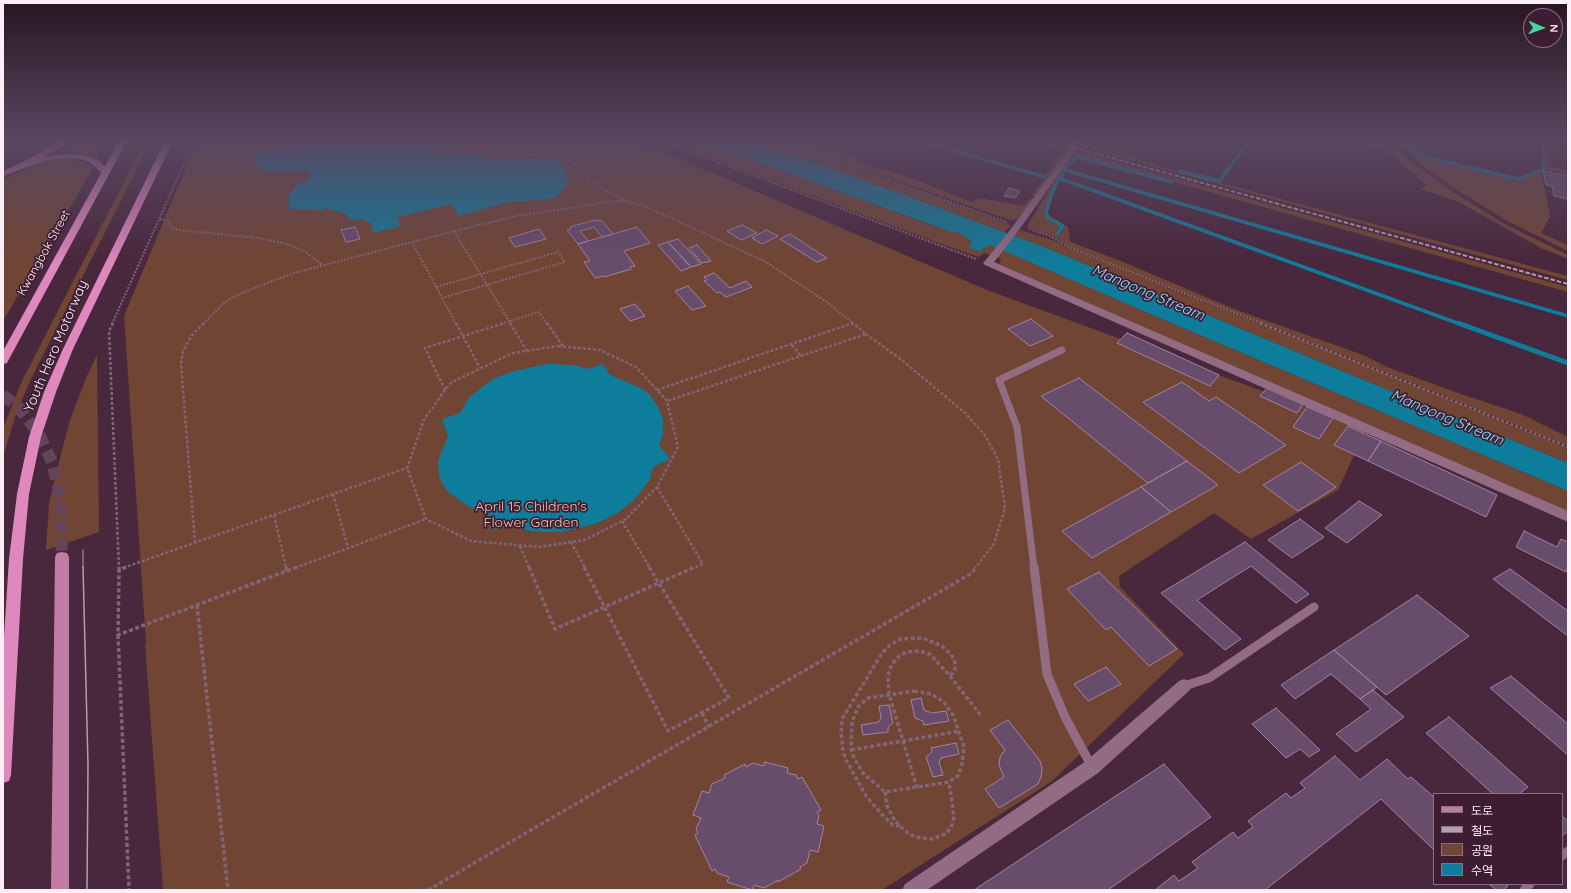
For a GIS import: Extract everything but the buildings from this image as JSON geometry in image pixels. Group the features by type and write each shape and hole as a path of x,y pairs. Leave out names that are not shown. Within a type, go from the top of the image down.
{"highway":[{"name":"Kwangbok Street","path":"3,361 101,181"},
{"name":"Youth Hero Motorway","path":"7,651 23,494 35,437 50,392 68,349 150,181"},
{"path":"3,775 7,651"}],"main road":[{"path":"60,890 62,557"}],"street":[{"path":"1050,181 1016,229 990,261 1568,517"},
{"path":"911,890 1092,767 1184,686"}],"lane":[{"path":"1062,350 999,380 1017,427 1047,674 1065,717 1092,767"},
{"path":"1184,686 1209,678 1314,607"}],"path":[{"path":"129,890 118,635 119,570 110,331 177,181"},
{"path":"428,890 972,573 994,544 1005,508 998,459 984,434 965,413 903,361 821,299 766,262 645,206 626,201 592,181"},
{"path":"767,181 961,253 990,261"},
{"path":"885,181 1016,229 1047,235 1072,248 1153,281 1337,353 1568,447"},
{"path":"195,543 182,363 183,351 192,335 222,305 233,297 294,272 516,216 615,201 626,201"},
{"path":"160,219 169,220 172,228 178,230 202,231 258,238 288,244 306,252 323,265"},
{"path":"454,231 527,351"},
{"path":"412,242 480,368"},
{"path":"436,287 558,252 565,262 442,298"},
{"path":"445,390 425,348 539,312 563,346"},
{"path":"657,390 853,323"},
{"path":"667,401 802,357 866,334"},
{"path":"792,345 802,357"},
{"path":"563,346 600,350 636,367 667,401 678,447 657,488 626,519 585,540 539,547 471,541 426,519 407,468 424,420 452,382 513,353 527,351 563,346"},
{"path":"119,570 407,468"},
{"path":"520,546 555,629 703,564 657,488"},
{"path":"333,494 348,548"},
{"path":"274,515 286,571"},
{"path":"118,635 426,519"},
{"path":"571,542 668,731 729,698 658,583 622,521"},
{"path":"197,605 228,890"},
{"path":"900,826 893,825 880,813 866,796 846,760 842,745 842,719 882,653 890,645 900,639 922,638 942,646 951,654 955,662 955,670 950,676"},
{"path":"917,788 889,694 888,676 892,664 899,656 907,652 918,651 930,654 950,676 982,717"},
{"path":"885,792 949,782 958,776 962,764 964,747 960,730 953,715 943,701 931,694 914,691 889,694 868,698 858,706 852,722 851,750 864,774 885,792 888,806 895,821 905,831 915,837 924,839 939,837 947,833 952,825 954,817 949,782"},
{"path":"702,713 709,727"},
{"path":"851,750 960,730"}],"green space":[{"path":"3,181 86,181 3,321"},
{"path":"125,181 131,181 31,379 17,411 3,457 3,428 22,381"},
{"name":"April 15 Children's Flower Garden","path":"181,181 731,181 987,290 1366,429 1338,490 1251,539 1214,513 1119,576 1120,587 1184,654 1052,781 882,890 163,890 145,644 124,316"},
{"path":"772,181 809,181 952,232 958,232 971,241 971,245 968,247 982,252 983,248 991,244 1148,313 1568,491 1568,512 999,264 1001,259 984,253 979,257"},
{"path":"865,181 888,181 1009,224 1010,227 1004,232"},
{"path":"896,181 918,181 972,202 980,198 1024,206 1030,198 1033,200 1017,219 1007,219"},
{"path":"1043,181 1046,181 1036,195 1031,196"},
{"path":"1055,181 1058,181 1050,196 1045,214 1047,219 1062,227 1056,232 1057,234 1060,234 1065,227 1049,218 1047,214 1068,227 1070,241 1073,243 1121,261 1234,309 1363,355 1387,367 1458,393 1521,414 1568,437 1568,446 1338,353 1153,281 1073,248 1048,234 1027,227"},
{"path":"1169,181 1184,181 1568,287 1568,292"},
{"path":"1205,181 1213,181 1568,276 1568,280"},
{"path":"1421,181 1437,181 1501,222 1568,255 1568,259 1541,248 1457,201 1420,189 1424,188 1425,184"},
{"path":"1443,181 1543,181 1550,217 1541,233 1568,245 1568,251 1508,221"},
{"path":"1020,230 1052,240 1568,448 1568,463 1014,236"},
{"path":"97,355 99,532 46,550 49,503 60,458 70,420 86,378"}],"water":[{"path":"306,181 567,181 568,183 559,195 551,199 508,202 459,216 451,204 397,217 401,226 373,233 372,224 363,219 350,220 346,214 325,208 321,211 311,209 291,209 288,202 290,194 296,185"},
{"name":"Mangong Stream","path":"809,181 865,181 1044,247 1568,463 1568,491 991,245 983,248 982,252 967,247 971,245 971,241 958,232 952,232"},
{"path":"548,364 574,365 588,369 603,364 610,375 641,388 650,395 658,407 663,420 663,434 659,445 670,459 653,467 650,479 635,499 619,512 598,523 562,532 526,530 510,524 494,530 487,513 469,507 447,491 439,477 438,461 448,436 442,419 460,413 468,399 495,378 514,371"}],"waterway":[{"path":"1057,234 1063,226 1048,218 1046,213 1058,181"},
{"path":"1066,181 1460,324"},
{"path":"1102,181 1568,316"},
{"path":"1167,181 1172,182"},
{"path":"1458,323 1568,363"}],"tunnel":[{"path":"3,395 19,408 39,434 52,462 60,497 62,557"}],"tram line":[{"path":"83,550 83,567"},
{"path":"83,567 88,765 87,890"}],"railway":[{"path":"1194,181 1568,284"}]}
